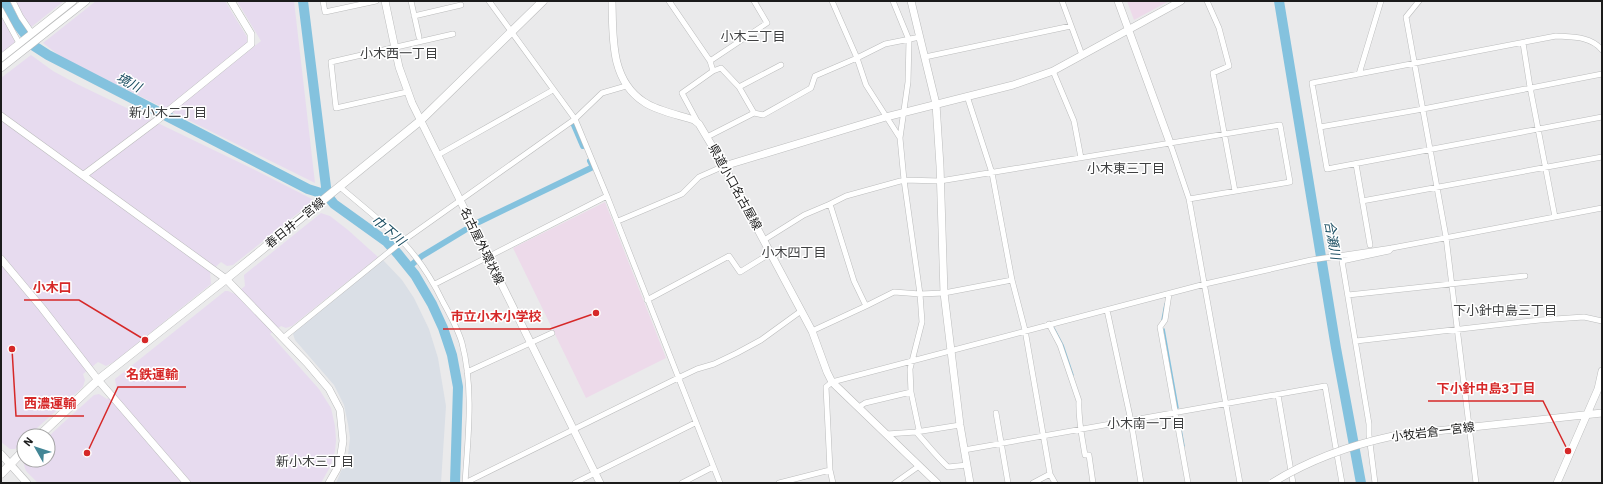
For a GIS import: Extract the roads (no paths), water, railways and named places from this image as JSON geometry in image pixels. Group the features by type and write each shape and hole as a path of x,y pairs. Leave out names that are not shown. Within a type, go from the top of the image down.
{"main road":[{"name":"春日井一宮線","path":"47,428 98,380 318,205 420,121 543,1"},
{"path":"1,474 16,457"}],"street":[{"path":"13,1 21,17 32,33"},
{"path":"1,58 73,1"},
{"path":"1,68 86,1"},
{"path":"84,175 168,111 251,44 251,34 231,1"},
{"path":"323,1 325,12 376,1"},
{"name":"名古屋外環状線","path":"385,1 394,47 407,92 600,483"},
{"path":"411,1 419,37"},
{"path":"489,1 575,119 618,221 647,300 720,483"},
{"name":"県道小口名古屋線","path":"612,1 616,58 626,86 644,103 694,120 698,124 724,166 771,252 812,331 832,382 937,483"},
{"path":"669,1 710,61 713,71"},
{"path":"710,61 767,23 754,1"},
{"path":"832,1 857,58 866,85 900,138"},
{"path":"893,1 909,40 908,82 900,138 904,180 920,294 922,322 910,369 911,392 917,431 930,446 934,455 948,467 967,465"},
{"path":"912,1 936,104 940,166 944,293 960,425 970,483"},
{"path":"1062,1 1082,55"},
{"path":"1118,1 1189,199 1240,483"},
{"path":"618,221 682,194 700,178 724,166 886,117 1013,85 1052,71 1181,1"},
{"path":"1207,1 1219,28 1229,66 1213,73 1235,191"},
{"path":"1359,74 1381,1"},
{"path":"1410,1 1414,5"},
{"path":"1419,1 1414,5 1406,17 1446,237 1476,483"},
{"path":"414,16 461,5"},
{"path":"1,10 19,43"},
{"path":"925,57 1071,26"},
{"path":"407,92 336,108 331,62 453,34"},
{"path":"1602,50 1600,43 1582,37 1556,36 1312,83 1327,169 1602,117"},
{"path":"707,137 754,113 763,115 810,88 815,76 885,44 920,37"},
{"path":"1523,43 1545,168 1556,217"},
{"path":"739,87 781,65"},
{"path":"698,124 682,93 713,71 721,68 739,87 754,113"},
{"path":"1052,71 1074,121 1081,158"},
{"path":"1320,127 1423,109 1602,74"},
{"path":"283,338 401,242 575,119 602,93 626,86"},
{"path":"438,155 553,90"},
{"path":"968,96 992,173 1012,280 1025,330 1042,436 1050,474 1055,483"},
{"path":"1,116 226,279 283,338 329,389 340,410 342,441 341,454 337,469 329,483"},
{"path":"764,240 804,215 846,196 904,180 940,181 1280,125 1290,182 1189,199"},
{"path":"1362,201 1602,157"},
{"path":"1356,164 1370,245"},
{"path":"339,188 416,257 435,284 461,342 467,372 469,426 465,483 678,378 738,353 761,340 801,311"},
{"path":"435,284 607,196"},
{"path":"830,204 854,281 866,306"},
{"path":"833,483 830,470 826,387 832,382 1025,330 1205,284 1311,260 1392,248 1602,208"},
{"path":"1375,483 1369,424 1342,261 1389,252 1392,248"},
{"path":"647,300 729,256 740,272 771,252"},
{"path":"1,259 42,308 98,380 187,483"},
{"path":"1348,295 1525,276"},
{"path":"812,331 894,292 920,294 944,293 1012,280"},
{"path":"1169,294 1165,320 1160,327 1188,483"},
{"path":"1107,310 1131,421 1141,483"},
{"path":"1356,341 1540,320 1584,317 1602,321"},
{"path":"1049,324 1060,345 1079,401 1081,429 1086,455 1089,455 1093,483"},
{"path":"467,372 531,344 552,333"},
{"path":"1557,483 1588,414 1598,389 1602,371"},
{"path":"964,450 1325,386 1342,483"},
{"path":"858,407 865,403 911,392"},
{"path":"1278,395 1293,483"},
{"path":"996,413 1008,483"},
{"name":"小牧岩倉一宮線","path":"1272,483 1287,474 1328,455 1394,436 1602,413"},
{"path":"575,483 695,423"},
{"path":"887,434 960,425"},
{"path":"1,454 27,483"},
{"path":"895,483 919,466"},
{"path":"682,483 713,467"},
{"path":"779,483 830,470"},
{"path":"1032,483 1050,474"}],"waterway":[{"name":"境川","path":"4,1 14,20 34,46 48,55 308,189 327,195"},
{"name":"巾下川","path":"303,1 327,195 334,204 387,242 415,275 432,304 443,328 452,355 458,387 455,483"},
{"name":"合瀬川","path":"1279,1 1336,348 1361,483"},
{"path":"574,125 583,146"},
{"path":"479,222 593,167 590,161"},
{"path":"409,267 422,256 465,230"},
{"path":"1162,320 1165,304"},
{"path":"1054,328 1063,345 1073,375"},
{"path":"1164,329 1178,408"},
{"path":"1179,418 1184,446"}],"place":[{"name":"市立小木小学校","path":"596,313"},
{"name":"小木口","path":"145,340"},
{"name":"西濃運輸","path":"12,349"},
{"name":"下小針中島3丁目","path":"1568,451"},
{"name":"名鉄運輸","path":"87,453"}],"district":[{"name":"小木三丁目","path":"753,36"},
{"name":"小木西一丁目","path":"399,53"},
{"name":"新小木二丁目","path":"168,112"},
{"name":"小木東三丁目","path":"1126,168"},
{"name":"小木四丁目","path":"794,252"},
{"name":"下小針中島三丁目","path":"1505,310"},
{"name":"小木南一丁目","path":"1146,423"},
{"name":"新小木三丁目","path":"315,461"}]}
